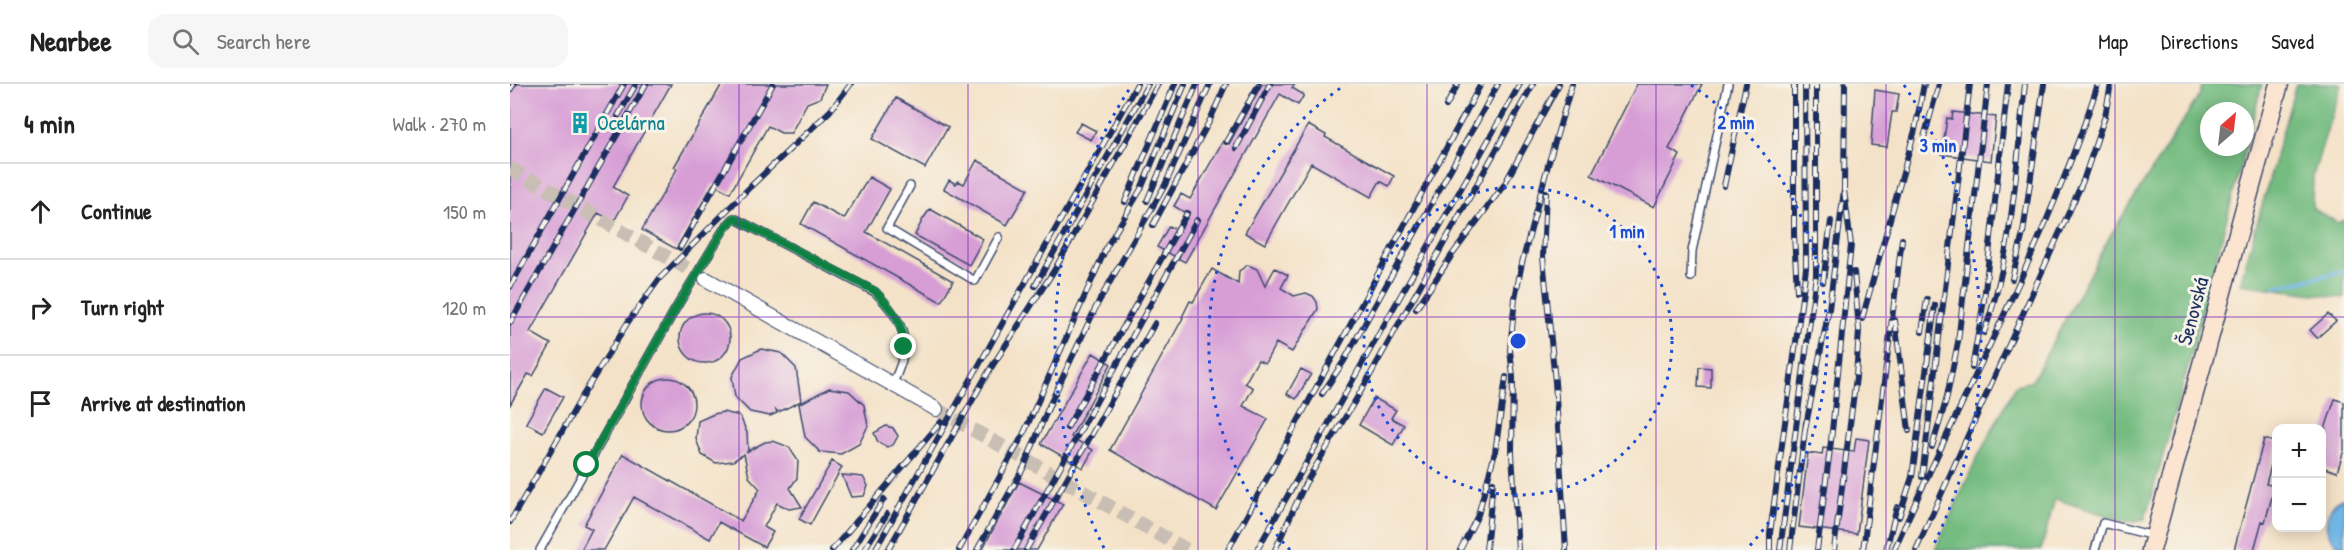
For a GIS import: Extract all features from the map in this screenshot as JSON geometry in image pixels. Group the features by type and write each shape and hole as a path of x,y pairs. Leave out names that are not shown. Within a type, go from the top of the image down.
{"street":[{"name":"Šenovská","path":"2152,543 2279,84"},
{"path":"706,279 936,409"}],"lane":[{"path":"1691,278 1692,251 1728,84"},
{"path":"910,186 887,228 975,281 999,237"},
{"path":"540,550 676,308 724,229 734,218 875,291 902,326 904,347 902,366 892,384"},
{"path":"2095,550 2103,523 2152,543"}],"green space":[{"path":"2203,84 2262,84 2254,115 2254,102 2200,102 2200,156 2243,156 2145,519 2127,522 2055,499 2041,550 1935,550 1975,462 2016,385 2032,381 2110,236 2199,96"},
{"path":"2296,84 2341,84 2313,176 2312,208 2338,223 2344,220 2344,298 2240,284"}],"water":[{"path":"2344,498 2344,548 2336,543 2327,530 2328,516 2336,503"}],"building":[{"path":"510,84 671,84 613,187 628,196 614,221 598,213 530,332 551,344 533,376 528,374 510,405"},
{"path":"722,84 826,84 820,98 807,103 791,133 781,133 768,126 730,193 713,184 676,249 642,230 677,169 674,167"},
{"path":"1262,84 1295,84 1292,88 1304,95 1298,105 1280,94 1185,262 1157,247 1169,226 1179,231 1189,215 1174,206 1181,194 1190,199 1223,141 1229,144"},
{"path":"1637,84 1702,84 1669,149 1680,155 1654,207 1591,175"},
{"path":"1875,90 1899,94 1896,112 1892,112 1887,147 1871,145"},
{"path":"896,98 948,127 925,168 872,139"},
{"path":"1953,112 1996,117 1991,161 1942,154 1947,118 1952,119"},
{"path":"1081,123 1096,131 1091,140 1075,132"},
{"path":"1308,125 1394,176 1389,186 1380,181 1371,197 1311,163 1265,244 1245,233"},
{"path":"977,160 1028,189 1007,225 944,189 949,180 956,184 958,181 964,184"},
{"path":"869,177 890,189 866,232 953,281 941,302 801,224 813,202 844,219"},
{"path":"930,209 983,239 969,265 915,235"},
{"path":"1248,265 1257,269 1265,286 1275,268 1288,275 1281,288 1294,296 1306,293 1313,296 1318,309 1292,352 1276,343 1265,363 1258,360 1245,383 1253,388 1243,406 1268,419 1216,510 1110,450 1183,318 1190,301 1193,302 1212,269 1238,284 1239,271"},
{"path":"705,313 714,315 725,324 730,338 728,347 719,358 705,363 696,361 685,352 680,338 682,329 691,318"},
{"path":"2328,314 2336,321 2317,338 2310,330"},
{"path":"761,349 781,353 796,368 801,401 779,412 776,410 777,413 770,416 750,412 735,397 732,377 742,358"},
{"path":"1093,353 1111,364 1071,437 1093,450 1083,468 1041,444"},
{"path":"1699,367 1711,368 1711,388 1698,387"},
{"path":"1301,369 1311,374 1296,399 1287,394"},
{"path":"668,378 678,380 686,386 692,394 694,404 692,414 686,422 678,428 668,430 658,428 650,422 644,414 642,404 644,394 650,386 658,380"},
{"path":"546,388 563,397 543,432 526,423"},
{"path":"829,388 849,391 864,405 868,426 859,444 841,454 820,452 805,437 799,404"},
{"path":"1374,398 1396,410 1391,418 1404,425 1393,445 1359,425"},
{"path":"2335,399 2344,402 2344,450 2337,472 2326,468 2326,426"},
{"path":"723,412 740,416 747,433 748,451 765,442 773,441 789,447 798,461 797,478 790,488 802,507 789,509 777,503 764,527 773,532 764,547 719,522 710,539 634,497 604,550 581,550 592,529 584,525 623,454 741,521 760,489 749,477 744,454 733,461 716,463 702,455 696,439 698,421"},
{"path":"886,426 893,428 898,436 893,445 887,447 878,442 874,433"},
{"path":"1856,438 1869,440 1857,534 1799,527 1808,453 1822,455 1823,448 1854,452"},
{"path":"2264,439 2272,441 2272,462 2266,484 2272,485 2272,497 2265,522 2262,521 2254,550 2234,550"},
{"path":"832,461 842,467 810,525 799,519"},
{"path":"842,475 863,477 868,486 864,496 851,497"},
{"path":"1019,482 1063,504 1037,550 982,550"}],"waterway":[{"path":"2275,287 2344,271"}],"tunnel":[{"path":"510,168 706,279"},
{"path":"936,409 1187,550"}],"railway":[{"path":"510,90 514,84"},
{"path":"510,287 624,84"},
{"path":"618,116 636,84"},
{"path":"510,323 646,84"},
{"path":"680,248 773,84"},
{"path":"510,522 583,395 628,322 660,278 750,187 830,111 851,84"},
{"path":"875,550 1137,84"},
{"path":"1035,286 1148,84"},
{"path":"888,550 989,371 1055,269 1158,84"},
{"path":"1125,202 1175,84"},
{"path":"959,550 1023,435 1107,246 1141,189 1185,84"},
{"path":"1147,201 1197,84"},
{"path":"977,550 1024,467 1049,406 1098,303 1165,185 1210,84"},
{"path":"1153,225 1210,120 1226,84"},
{"path":"1226,142 1259,84"},
{"path":"1236,148 1270,84"},
{"path":"1446,106 1458,84"},
{"path":"1228,550 1481,84"},
{"path":"1322,394 1344,361 1498,84"},
{"path":"1257,550 1520,84"},
{"path":"1275,550 1305,484 1364,386 1533,84"},
{"path":"1416,309 1452,255 1504,185 1559,84"},
{"path":"1518,550 1512,453 1513,377 1510,350 1515,298 1548,165 1572,84"},
{"path":"1724,186 1746,84"},
{"path":"1794,84 1794,234 1797,291"},
{"path":"1770,550 1770,533 1806,268 1805,84"},
{"path":"1780,550 1816,275 1816,84"},
{"path":"1805,430 1829,309 1844,190 1845,84"},
{"path":"1862,319 1915,130 1924,84"},
{"path":"1923,141 1939,84"},
{"path":"1922,477 1970,84"},
{"path":"1932,447 1946,401 1958,342 1988,84"},
{"path":"1972,368 1984,300 2008,84"},
{"path":"1984,333 1994,303 2007,241 2025,84"},
{"path":"2012,279 2023,233 2044,84"},
{"path":"1894,550 2029,261 2054,203 2098,84"},
{"path":"1916,550 2083,181 2105,116 2111,84"},
{"path":"1817,550 1831,441 1851,245 1844,190"},
{"path":"1546,192 1543,257 1555,382 1566,550"},
{"path":"1067,428 1187,213"},
{"path":"1014,550 1197,220"},
{"path":"1823,282 1831,221"},
{"path":"1863,550 1902,239"},
{"path":"1834,550 1856,377 1859,330 1854,272"},
{"path":"1922,332 1927,299"},
{"path":"1899,517 1912,477 1935,305"},
{"path":"1895,320 1909,431"},
{"path":"1026,550 1155,323"},
{"path":"1460,550 1478,515 1495,452 1506,377"},
{"path":"832,550 941,422"},
{"path":"1790,550 1806,422"},
{"path":"1486,550 1493,482"},
{"path":"852,550 884,499"},
{"path":"1886,550 1897,507"},
{"path":"864,550 887,514"}],"place":[{"name":"Ocelárna","path":"580,123"}],"route":[{"path":"587,465 676,308 724,229 734,218 875,291 902,326 904,347"}]}
